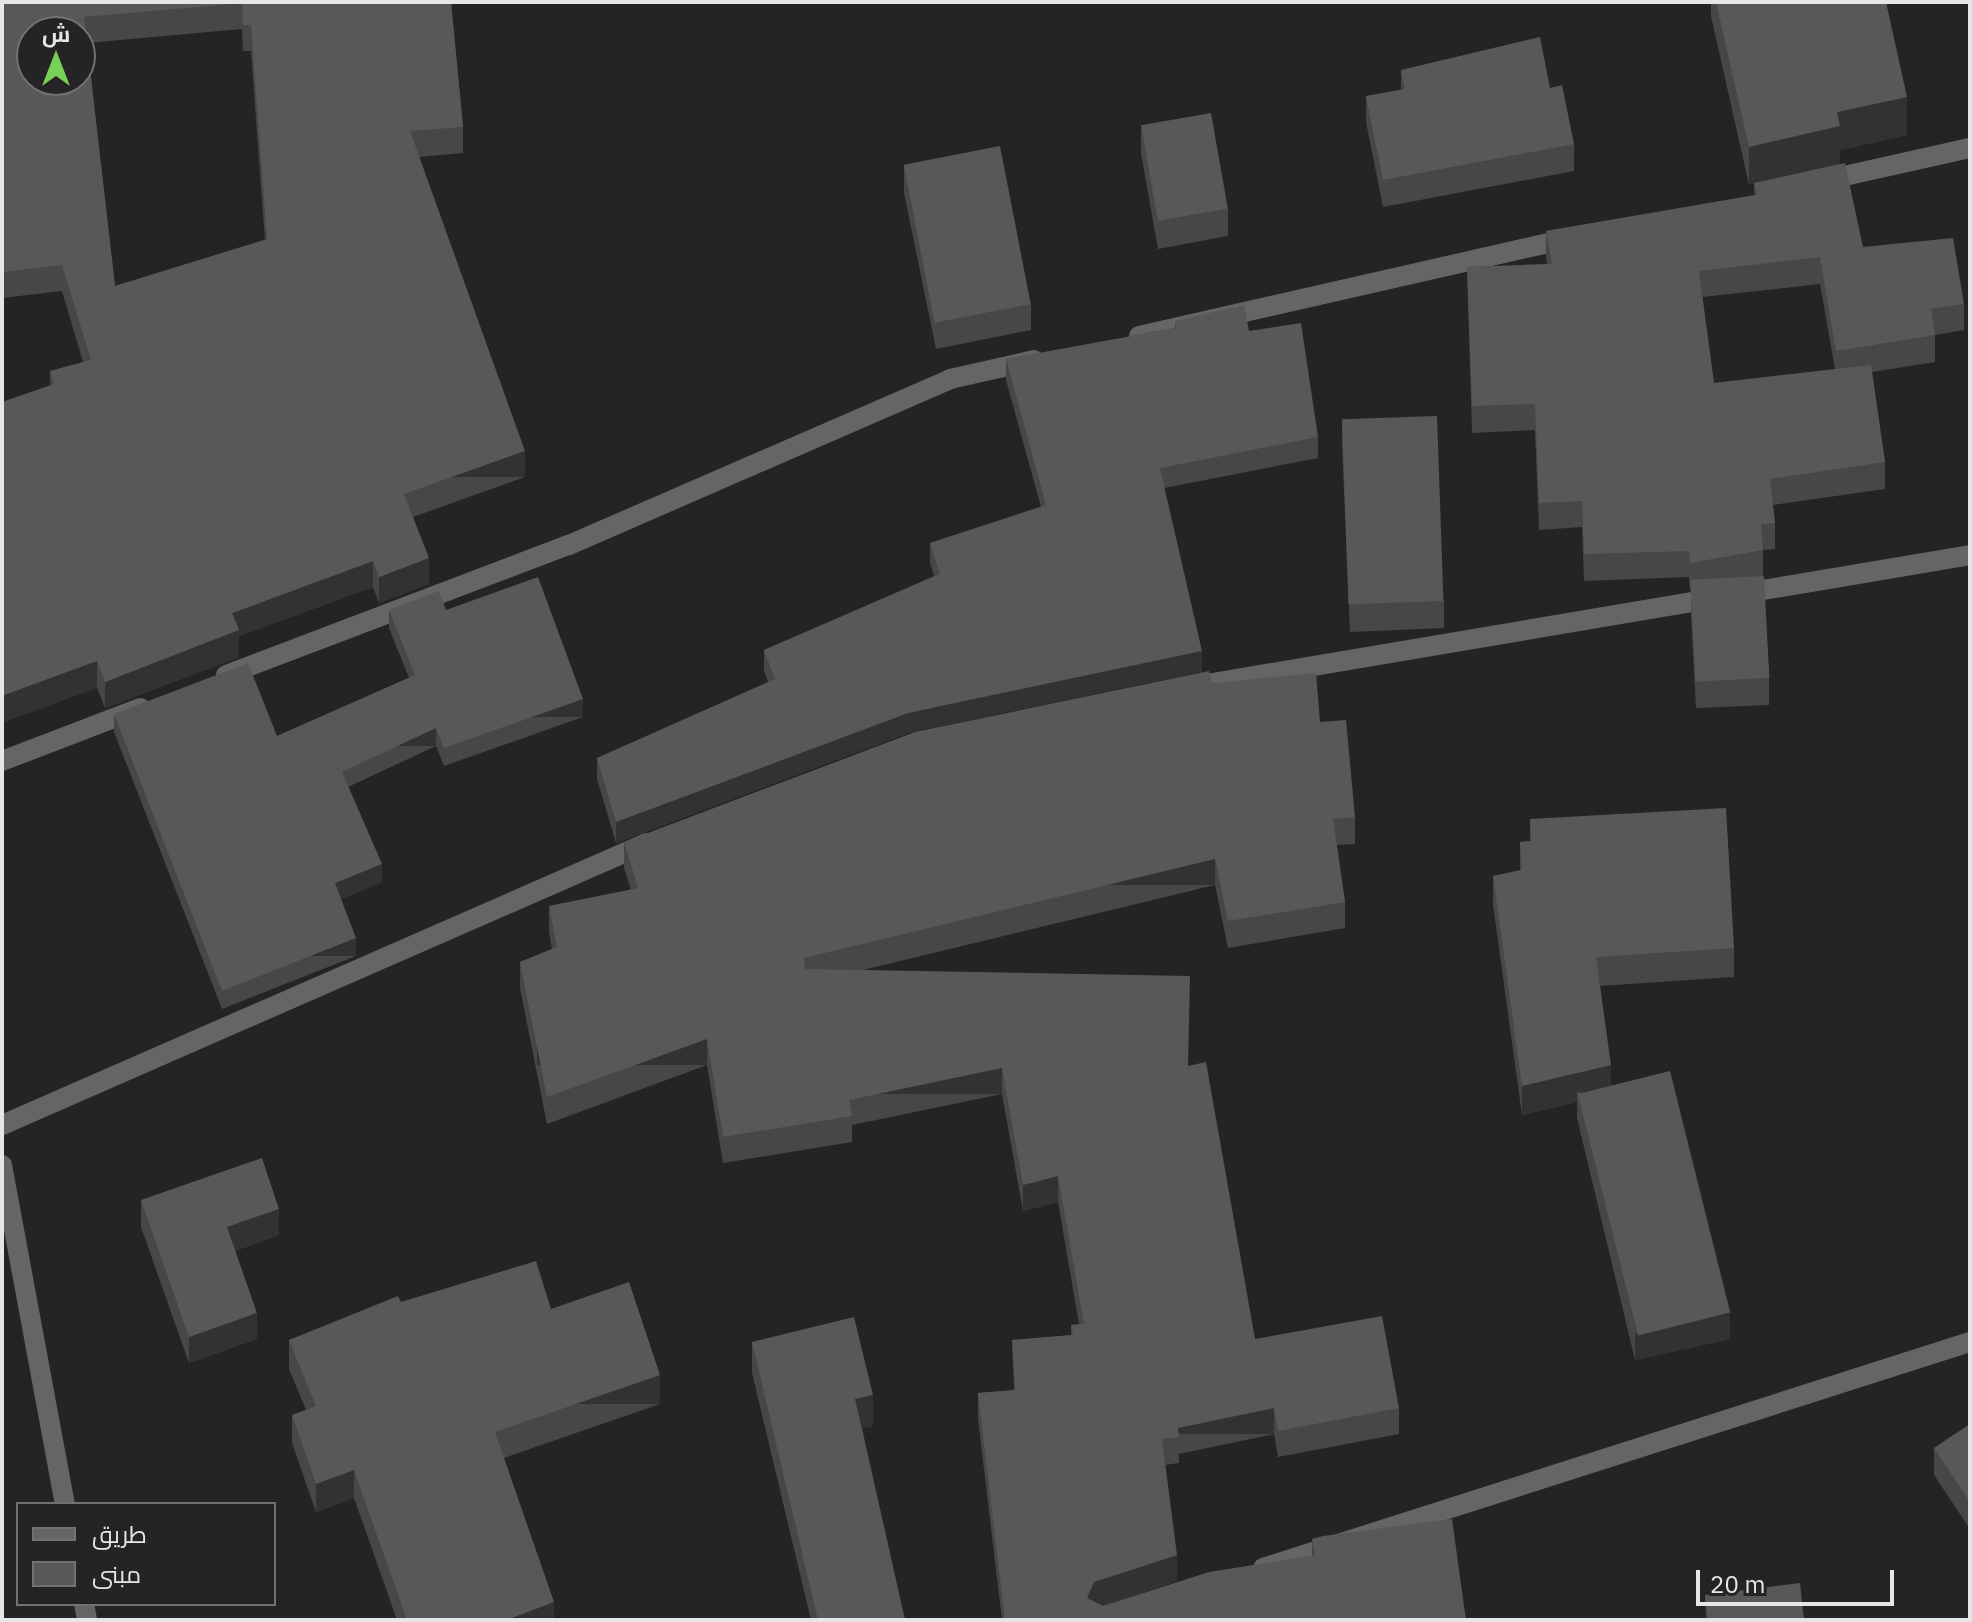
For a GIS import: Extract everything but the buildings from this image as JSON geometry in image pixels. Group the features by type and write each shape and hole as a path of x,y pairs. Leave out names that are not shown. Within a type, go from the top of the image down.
{"street":[{"path":"1800,186 1970,148"},
{"path":"1120,340 1599,232"},
{"path":"211,681 569,545 950,379 1058,354"},
{"path":"1166,691 1970,555"},
{"path":"2,761 166,698"},
{"path":"2,1125 662,836"},
{"path":"2,1165 65,1502"},
{"path":"1234,1577 1970,1342"}]}
